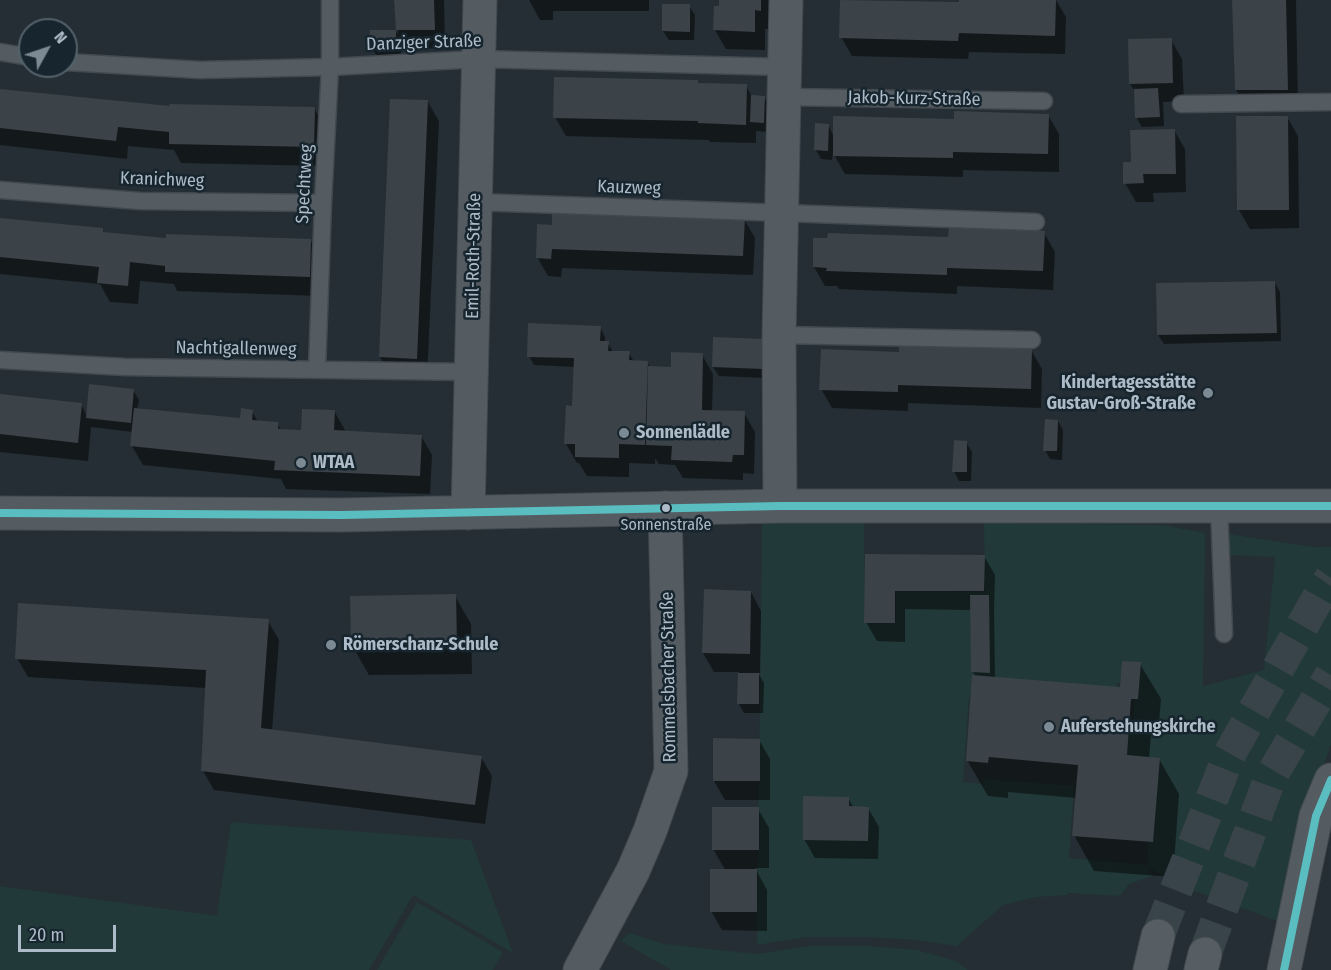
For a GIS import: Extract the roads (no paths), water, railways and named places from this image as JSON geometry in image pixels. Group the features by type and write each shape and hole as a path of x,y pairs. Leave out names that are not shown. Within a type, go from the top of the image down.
{"main road":[{"path":"1150,970 1158,936"}],"street":[{"name":"Emil-Roth-Straße","path":"468,513 480,0"},
{"path":"780,506 779,335 786,0"},
{"path":"0,513 342,515 780,506 1331,506"},
{"name":"Rommelsbacher Straße","path":"580,970 633,871 671,771 665,508"},
{"path":"1284,970 1316,816 1331,780"}],"lane":[{"name":"Spechtweg","path":"317,369 330,67 330,0"},
{"path":"0,52 18,55"},
{"name":"Danziger Straße","path":"78,63 200,70 330,67 479,59 784,82"},
{"name":"Jakob-Kurz-Straße","path":"784,82 1044,101"},
{"path":"1181,104 1331,102"},
{"name":"Kranichweg","path":"0,190 141,201 323,203"},
{"name":"Kauzweg","path":"476,202 781,213"},
{"path":"781,213 1036,222"},
{"path":"779,335 1032,340"},
{"name":"Nachtigallenweg","path":"0,360 125,367 471,372"},
{"path":"1219,506 1224,634"}],"tunnel":[{"path":"1158,936 1229,755 1331,578"},
{"path":"1205,954 1270,778 1331,675"}],"place":[{"name":"Kindertagesstätte Gustav-Groß-Straße","path":"1208,393"},
{"name":"Sonnenlädle","path":"624,433"},
{"name":"WTAA","path":"301,463"},
{"name":"Sonnenstraße","path":"666,508"},
{"name":"Römerschanz-Schule","path":"331,645"},
{"name":"Auferstehungskirche","path":"1049,727"}]}
